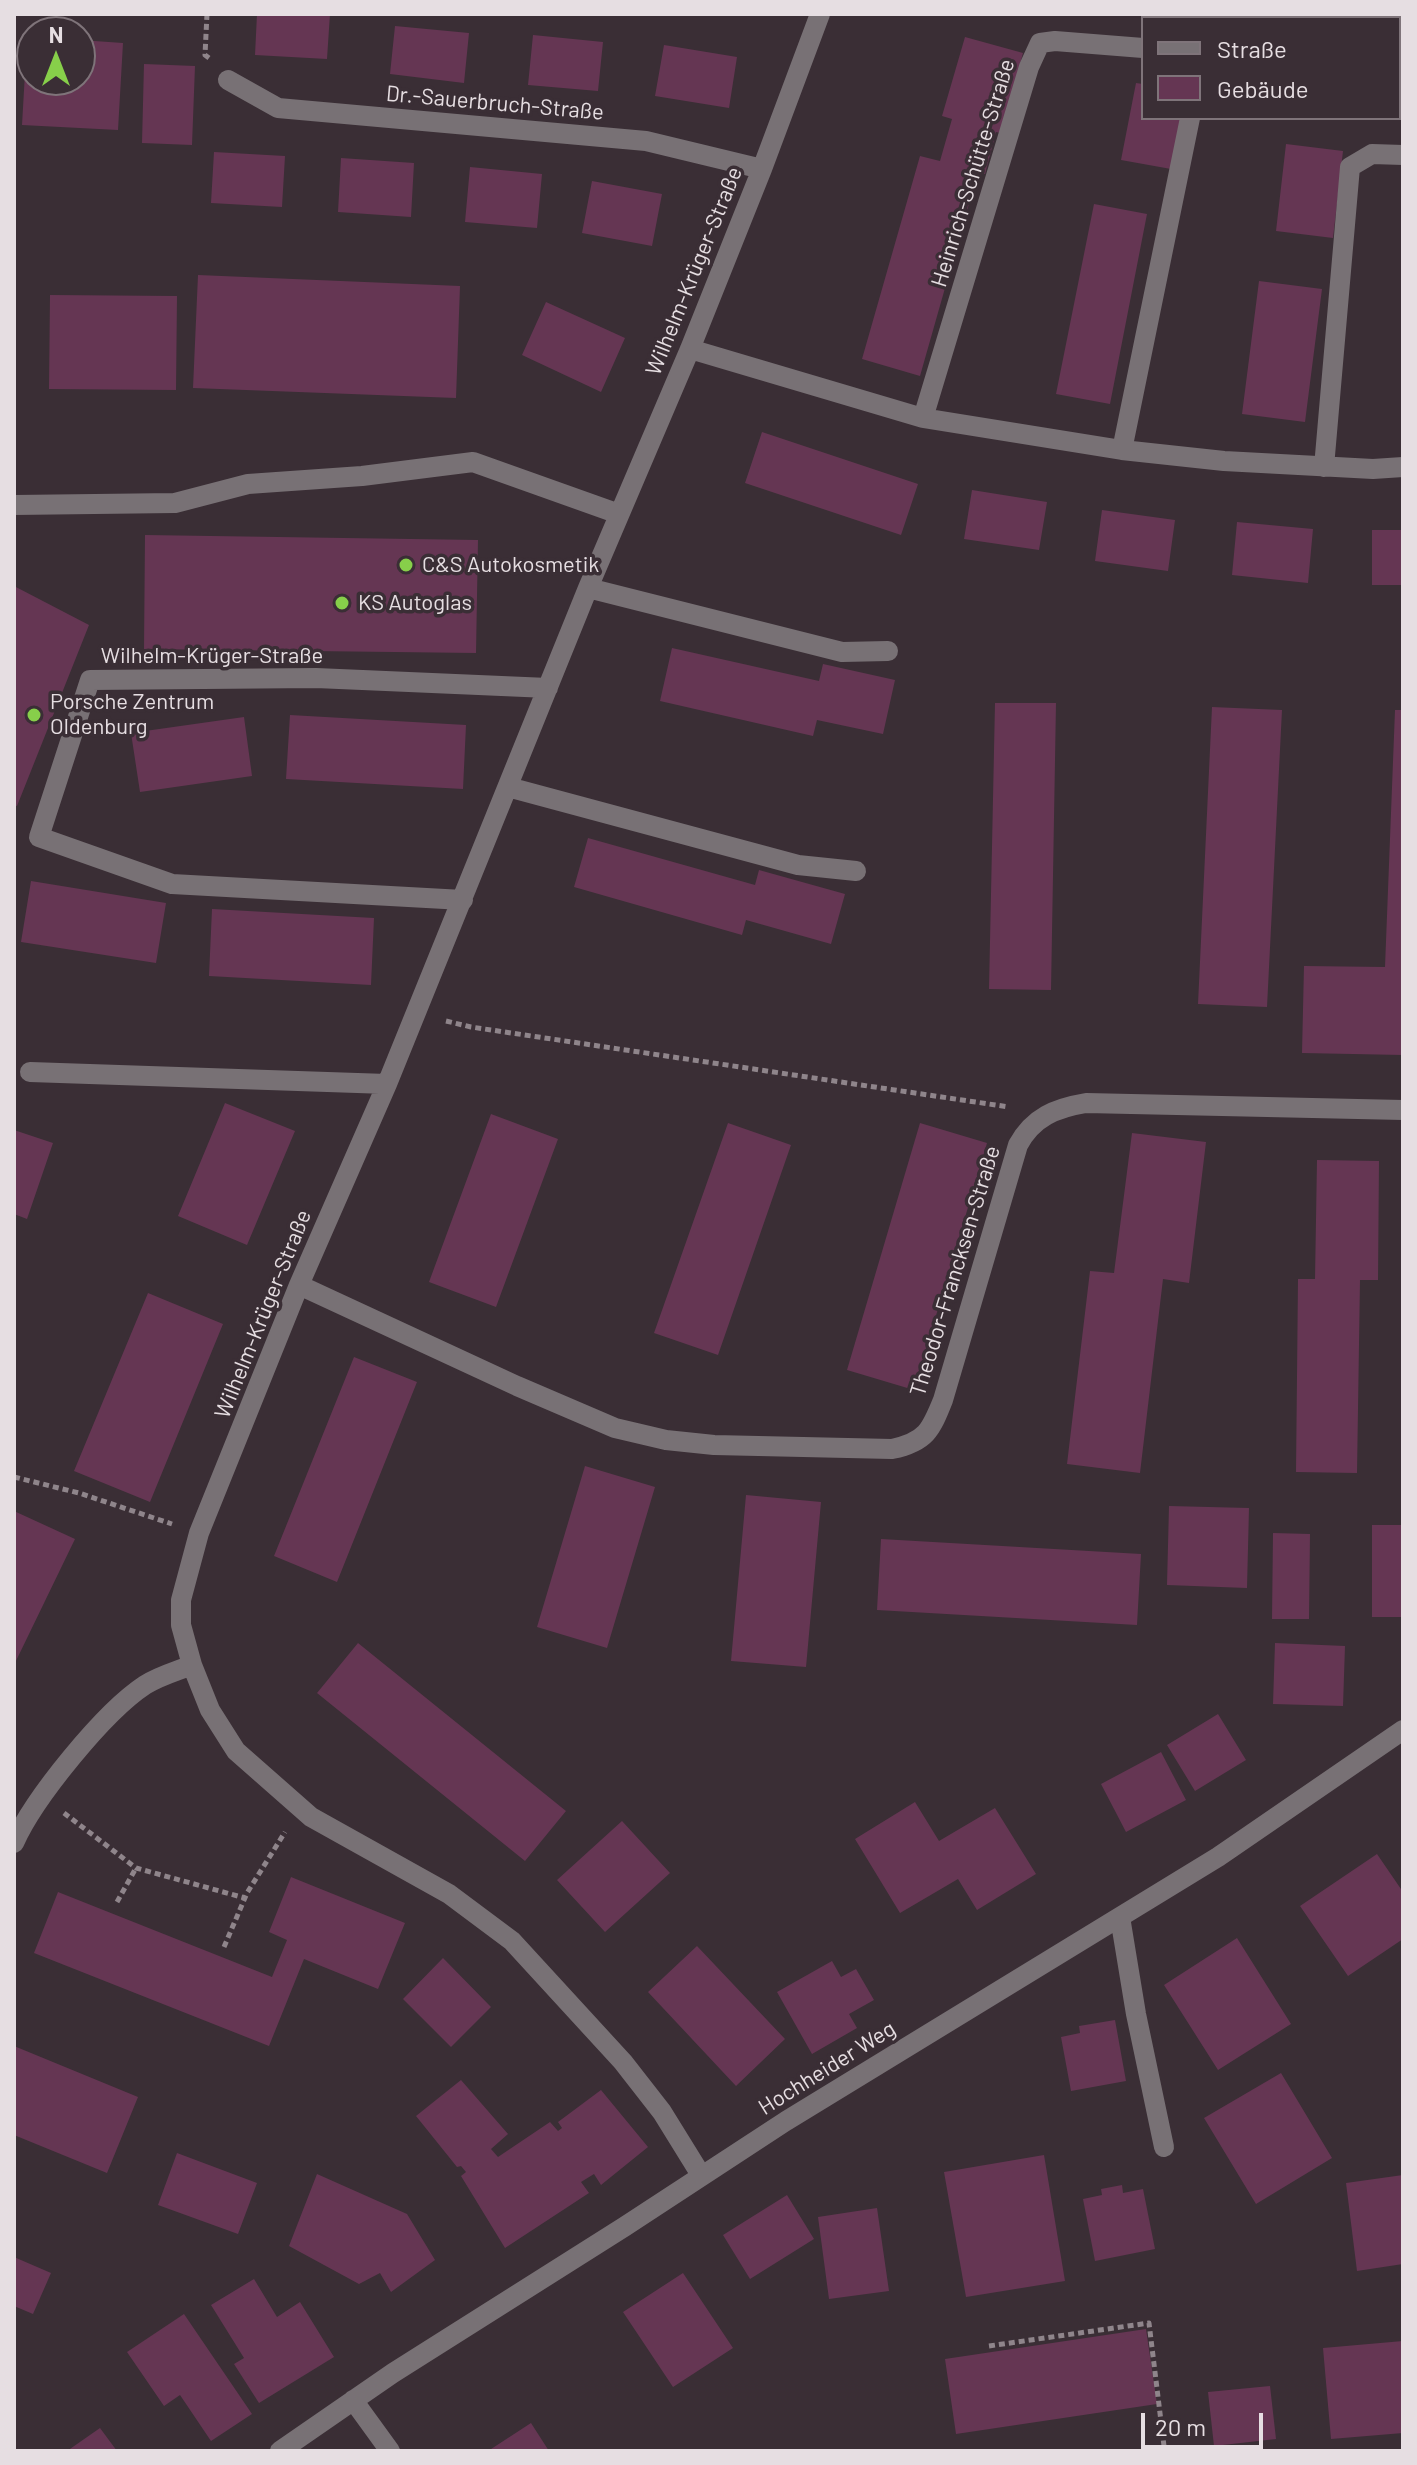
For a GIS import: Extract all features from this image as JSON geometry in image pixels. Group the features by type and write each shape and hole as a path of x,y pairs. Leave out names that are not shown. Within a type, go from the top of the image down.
{"street":[{"name":"Wilhelm-Krüger-Straße","path":"701,2175 662,2112 623,2062 512,1941 449,1894 299,1809 236,1751 210,1710 192,1665 181,1625 181,1600 199,1533 299,1285 463,900 588,588 690,349 820,14"},
{"name":"Heinrich-Schütte-Straße","path":"923,418 1029,67 1040,43 1055,41 1141,48"},
{"name":"Dr.-Sauerbruch-Straße","path":"228,80 278,108 646,141 762,169"},
{"path":"1122,450 1190,120"},
{"path":"1324,467 1350,167 1372,154 1403,155"},
{"path":"690,349 923,418 1122,450 1224,461 1373,469 1403,467"},
{"path":"14,505 175,503 248,484 362,476 473,462 619,514"},
{"path":"588,588 842,652 888,651"},
{"name":"Wilhelm-Krüger-Straße","path":"463,900 172,884 39,837 90,680 316,678 548,688"},
{"path":"508,787 798,865 856,871"},
{"path":"30,1072 387,1084"},
{"path":"1047,1113 1086,1103 1403,1110"},
{"name":"Theodor-Francksen-Straße","path":"299,1285 615,1428 666,1440 714,1445 864,1449 909,1445 923,1437 933,1426 1018,1145 1025,1133 1047,1113"},
{"path":"14,1843 43,1796 107,1717 147,1684 192,1665"},
{"name":"Hochheider Weg","path":"280,2451 353,2400 701,2175 1218,1857 1403,1730"},
{"path":"1120,1917 1136,2014 1164,2147"},
{"path":"353,2400 390,2451"}],"path":[{"path":"207,14 205,55 228,80"},
{"path":"414,1013 471,1027 1047,1113"},
{"path":"14,1477 79,1493 199,1533"},
{"path":"43,1796 136,1868 245,1898"},
{"path":"224,1947 245,1898 299,1809"},
{"path":"117,1902 136,1868"},
{"path":"989,2346 1149,2323 1163,2451"}],"building":[{"path":"257,14 330,14 327,59 255,55"},
{"path":"1403,15 1403,93 1401,16 1378,16"},
{"path":"395,26 469,33 464,83 390,74"},
{"path":"533,35 603,42 598,91 528,85"},
{"path":"965,37 1023,53 1001,133 996,132 985,174 978,172 920,376 862,359 920,156 940,161 952,119 942,116"},
{"path":"96,41 123,43 118,130 22,125 24,96 96,96"},
{"path":"664,45 737,57 729,108 655,96"},
{"path":"144,64 195,66 192,145 142,143"},
{"path":"1136,83 1141,84 1141,120 1181,120 1171,169 1121,160"},
{"path":"1286,144 1343,151 1333,238 1276,231"},
{"path":"214,152 285,156 282,207 211,203"},
{"path":"341,158 414,163 411,217 338,212"},
{"path":"470,167 542,174 537,228 465,222"},
{"path":"592,181 662,194 652,246 582,233"},
{"path":"1094,204 1147,214 1110,404 1056,394"},
{"path":"198,275 460,286 456,398 193,388"},
{"path":"1259,281 1322,289 1305,422 1242,414"},
{"path":"50,295 177,296 176,390 49,389"},
{"path":"546,302 625,338 601,392 522,355"},
{"path":"762,432 918,484 901,535 745,483"},
{"path":"972,490 1047,502 1039,550 964,539"},
{"path":"1102,510 1175,520 1168,571 1095,561"},
{"path":"1237,522 1313,529 1308,583 1232,575"},
{"path":"1372,530 1403,530 1403,585 1372,585"},
{"path":"145,535 478,540 476,653 144,649"},
{"name":"Porsche Zentrum Oldenburg","path":"14,586 89,625 17,806 14,805"},
{"path":"672,648 819,681 823,664 895,680 883,734 817,720 813,736 660,701"},
{"path":"995,703 1056,703 1051,990 989,989"},
{"path":"1212,707 1282,710 1267,1007 1198,1004"},
{"path":"1395,710 1403,710 1403,1055 1302,1053 1304,966 1385,967"},
{"path":"290,715 466,725 463,789 286,779"},
{"path":"244,717 252,776 140,792 131,733"},
{"path":"588,838 755,885 759,870 845,894 831,944 746,920 742,935 574,887"},
{"path":"31,881 166,903 156,963 21,942"},
{"path":"212,909 374,918 371,985 209,976"},
{"path":"225,1103 295,1131 247,1245 178,1216"},
{"path":"491,1114 558,1139 496,1307 429,1282"},
{"path":"728,1123 791,1145 718,1355 654,1333"},
{"path":"920,1123 987,1143 914,1390 847,1370"},
{"path":"14,1130 53,1143 27,1219 14,1214"},
{"path":"1132,1133 1206,1142 1189,1283 1163,1279 1140,1473 1067,1464 1090,1271 1114,1273"},
{"path":"1317,1160 1379,1161 1378,1280 1360,1280 1357,1473 1296,1472 1298,1279 1315,1279"},
{"path":"148,1293 223,1324 150,1502 74,1471"},
{"path":"354,1357 417,1382 337,1582 274,1556"},
{"path":"585,1466 655,1487 607,1648 537,1627"},
{"path":"746,1495 821,1502 806,1667 731,1661"},
{"path":"1169,1506 1249,1508 1247,1588 1167,1585"},
{"path":"14,1511 75,1539 14,1665"},
{"path":"1372,1525 1403,1525 1403,1617 1372,1617"},
{"path":"1273,1533 1310,1534 1309,1619 1272,1619"},
{"path":"881,1539 1141,1554 1137,1625 877,1610"},
{"path":"358,1643 566,1811 525,1861 317,1693"},
{"path":"1275,1643 1345,1646 1343,1706 1273,1704"},
{"path":"1218,1714 1246,1760 1195,1791 1167,1745"},
{"path":"1161,1752 1186,1800 1126,1832 1101,1784"},
{"path":"915,1802 939,1841 995,1808 1036,1874 977,1910 958,1879 900,1913 855,1839"},
{"path":"622,1821 670,1873 605,1932 557,1880"},
{"path":"1377,1854 1403,1892 1403,1939 1348,1976 1300,1906"},
{"path":"291,1877 405,1923 378,1989 304,1959 269,2046 34,1953 58,1892 272,1977 287,1940 269,1932"},
{"path":"1237,1938 1291,2024 1218,2070 1164,1985"},
{"path":"697,1946 785,2039 736,2086 648,1992"},
{"path":"443,1958 491,2007 451,2047 403,1999"},
{"path":"832,1961 841,1977 856,1969 874,2000 849,2014 857,2028 812,2054 777,1992"},
{"path":"1115,2020 1126,2081 1071,2091 1061,2037 1080,2033 1079,2026"},
{"path":"14,2046 138,2097 107,2173 14,2135"},
{"path":"1281,2073 1332,2158 1256,2204 1204,2118"},
{"path":"461,2080 508,2134 491,2149 498,2157 550,2122 558,2131 562,2128 558,2122 601,2090 648,2147 601,2185 594,2174 581,2182 589,2193 505,2248 461,2176 466,2172 461,2166 457,2167 416,2116"},
{"path":"177,2153 257,2183 238,2234 158,2205"},
{"path":"1044,2155 1065,2281 966,2297 944,2172"},
{"path":"317,2174 407,2214 435,2260 391,2292 380,2273 359,2284 289,2246"},
{"path":"1403,2175 1403,2264 1357,2271 1346,2183"},
{"path":"1122,2185 1123,2193 1143,2189 1155,2249 1095,2261 1083,2199 1102,2195 1101,2189"},
{"path":"787,2195 814,2239 750,2279 723,2235"},
{"path":"877,2208 889,2291 829,2299 818,2217"},
{"path":"14,2257 51,2273 33,2314 14,2306"},
{"path":"683,2273 733,2348 673,2387 623,2312"},
{"path":"254,2279 277,2317 300,2302 334,2357 259,2403 234,2364 244,2358 211,2305"},
{"path":"184,2314 252,2414 211,2441 180,2395 164,2406 127,2352"},
{"path":"1146,2329 1157,2404 956,2434 945,2359"},
{"path":"1403,2341 1403,2433 1331,2439 1323,2348"},
{"path":"1270,2386 1276,2439 1214,2446 1208,2392"},
{"path":"531,2423 549,2451 488,2451"},
{"path":"100,2428 117,2451 67,2451"}],"place":[{"name":"C&S Autokosmetik","path":"406,565"},
{"name":"KS Autoglas","path":"342,603"},
{"name":"Porsche Zentrum Oldenburg","path":"34,715"}]}
